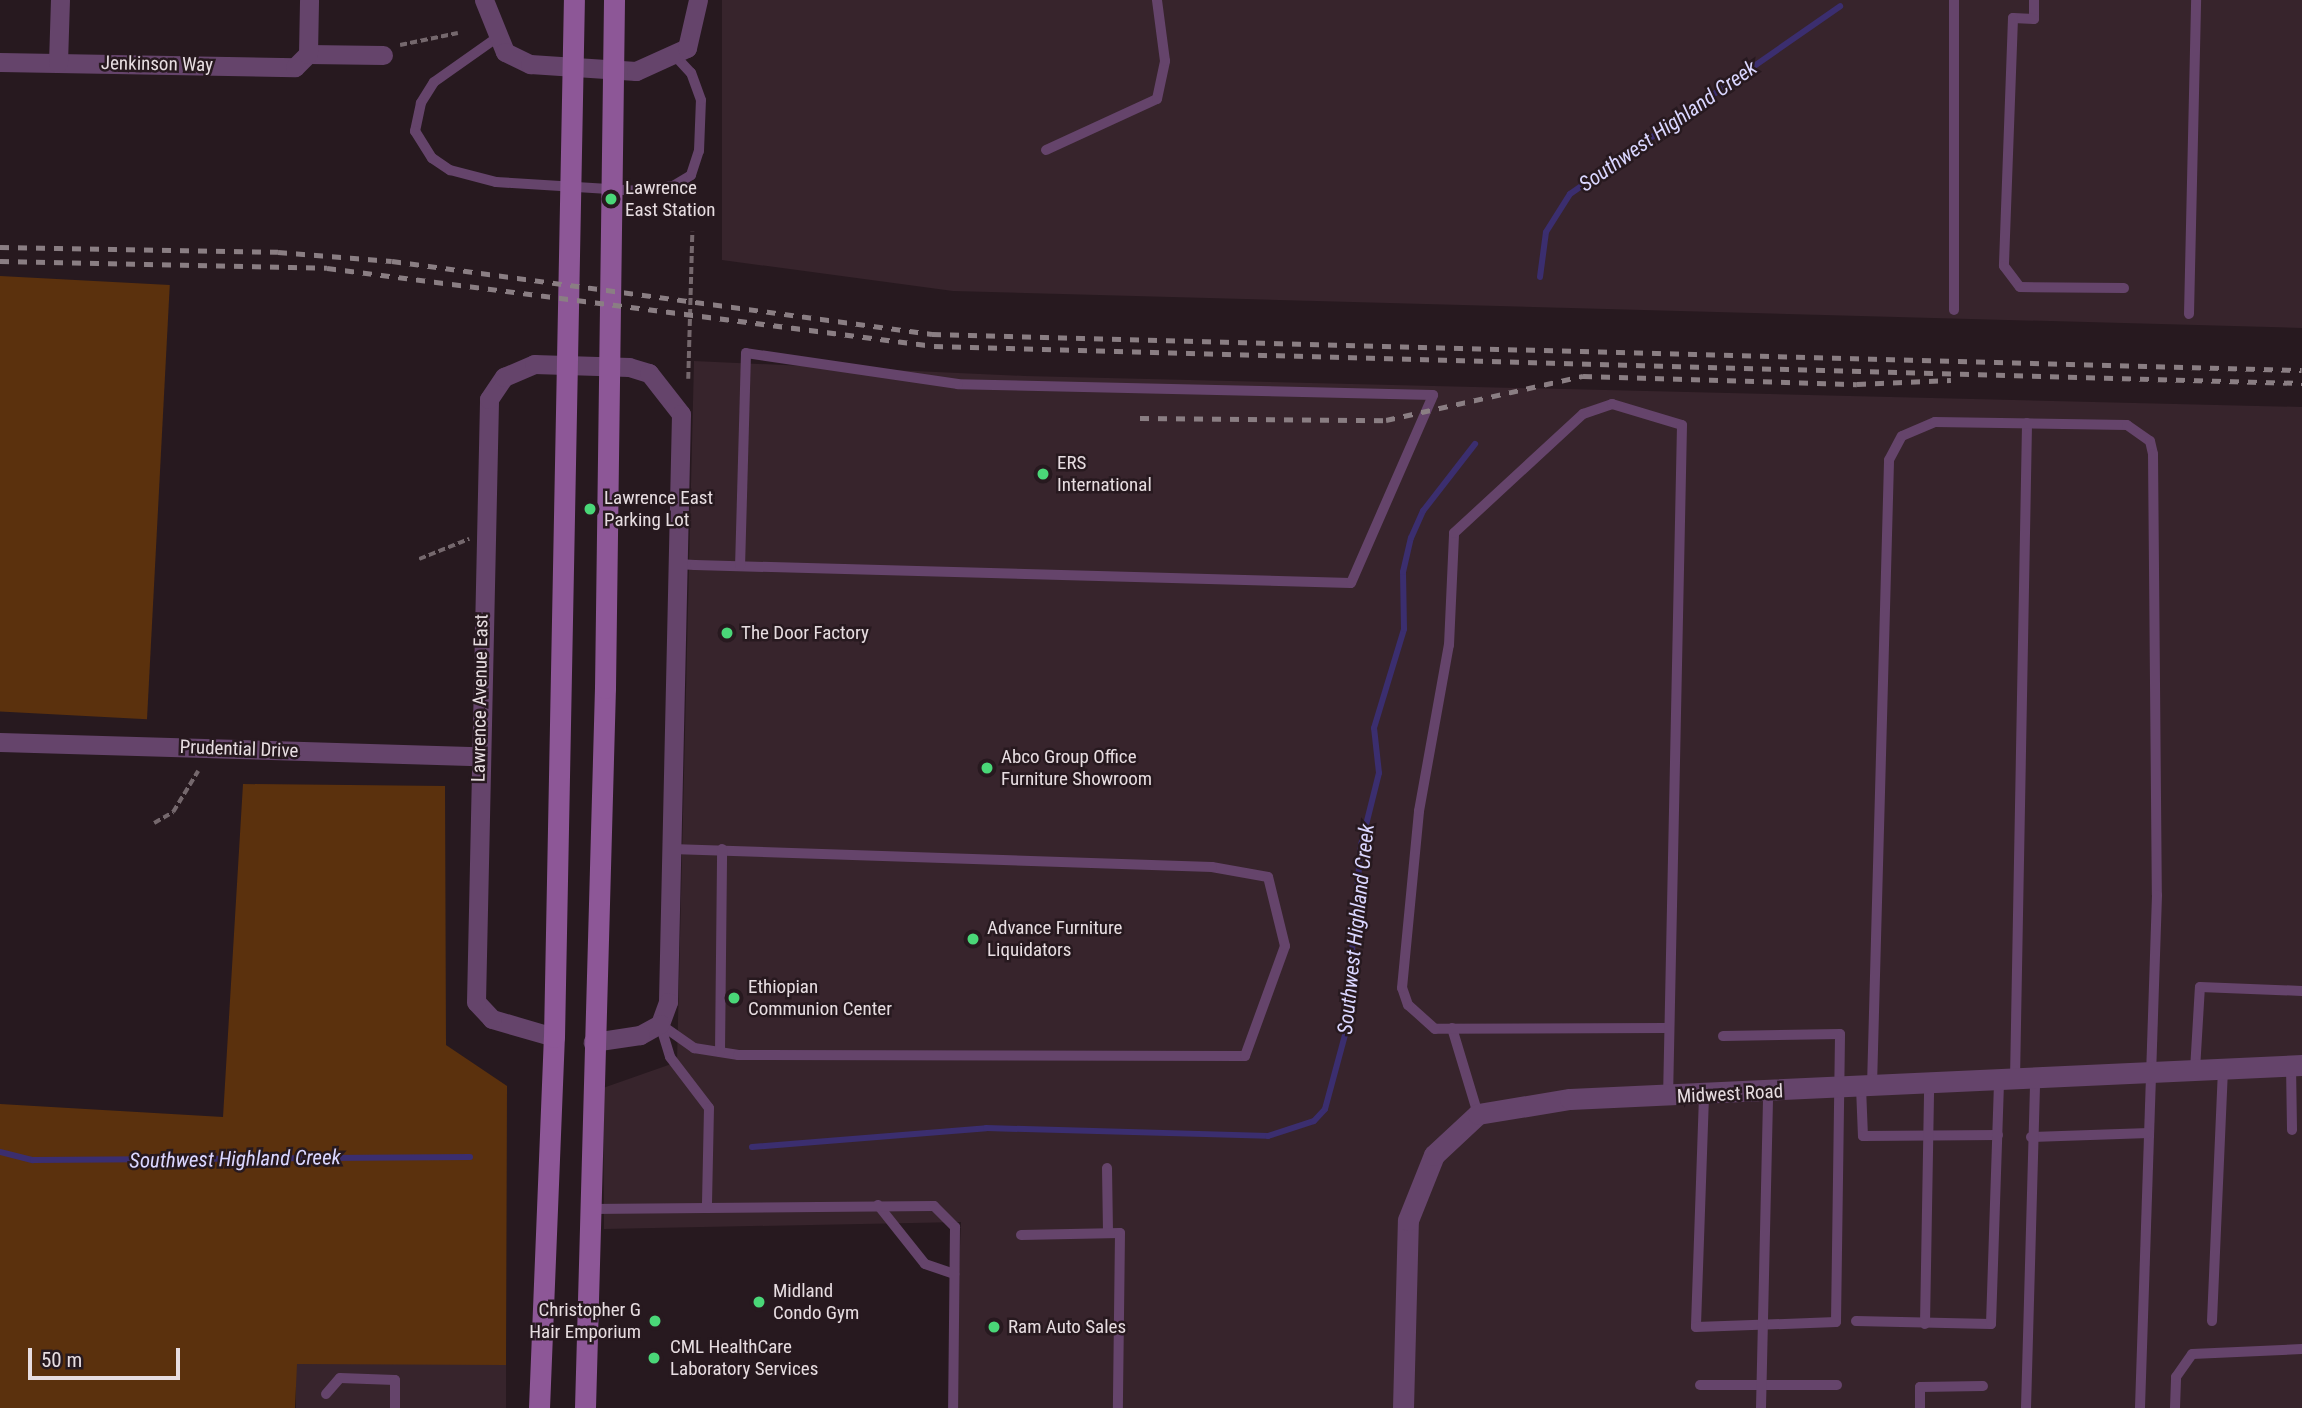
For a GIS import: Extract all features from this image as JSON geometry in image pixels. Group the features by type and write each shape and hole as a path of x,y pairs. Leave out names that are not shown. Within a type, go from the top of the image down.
{"main road":[{"path":"539,1408 554,1037 574,0"},
{"path":"585,1408 593,1042 605,688 614,0"}],"street":[{"path":"58,63 60,0"},
{"path":"308,54 309,0"},
{"path":"484,0 495,39 530,64 636,71 676,57 692,40 698,0"},
{"name":"Jenkinson Way","path":"0,62 295,67 308,54 383,55"},
{"name":"Lawrence Avenue East","path":"554,1037 492,1019 476,1002 478,756 489,399 504,377 534,364 629,367 649,373 681,414 668,1002 660,1024"},
{"name":"Prudential Drive","path":"0,742 478,756"},
{"path":"593,1042 640,1035 660,1024"},
{"name":"Midwest Road","path":"1403,1408 1408,1220 1434,1156 1478,1114 1525,1102 1668,1098 2297,1065"}],"lane":[{"path":"1046,150 1157,99 1165,61 1157,0"},
{"path":"1954,0 1954,310"},
{"path":"2034,0 2034,19 2013,18 2004,266 2020,288 2124,288"},
{"path":"2189,314 2196,0"},
{"path":"495,39 434,82 421,103 415,131 432,158 450,170 496,182 641,191 673,186 691,175 699,151 701,100 691,73 676,57"},
{"path":"678,564 740,566 1351,583 1433,395 958,384 746,353 740,566"},
{"path":"1667,1028 1452,1028 1422,1022 1402,988 1419,811 1449,646 1454,533 1583,414 1612,404 1682,425 1667,1028 1668,1098"},
{"path":"2026,1408 2031,1137 2016,1080 2027,423"},
{"path":"1704,1096 1696,1326 1836,1322 1859,1087 1889,460 1902,436 1924,424 2127,425 2150,441 2153,454 2157,895 2140,1408"},
{"path":"660,1024 694,1048 720,1052 1245,1056 1285,946 1268,877 1212,867 671,849"},
{"path":"720,1052 722,849"},
{"path":"2195,1071 2200,987 2302,990"},
{"path":"660,1024 670,1056 709,1108 708,1206"},
{"path":"1452,1028 1478,1114"},
{"path":"1723,1036 1840,1034 1859,1087 1863,1136 1998,1135"},
{"path":"2292,1130 2297,1065"},
{"path":"2212,1321 2223,1070"},
{"path":"1856,1321 1991,1324 1998,1135 2016,1080"},
{"path":"1925,1324 1929,1084"},
{"path":"1761,1408 1768,1092"},
{"path":"2031,1137 2148,1133"},
{"path":"1107,1168 1108,1233"},
{"path":"878,1205 925,1264 954,1274"},
{"path":"590,1209 934,1206 955,1227 953,1408"},
{"path":"1021,1235 1120,1233 1118,1408"},
{"path":"2175,1408 2176,1377 2192,1354 2302,1349"},
{"path":"326,1394 340,1378 396,1380 395,1408"},
{"path":"1700,1385 1837,1385"},
{"path":"1920,1408 1920,1387 1983,1386"}],"path":[{"path":"687,213 695,214"},
{"path":"688,379 692,232"},
{"path":"419,559 484,537"},
{"path":"154,823 173,812 198,771"}],"shaded area":[{"path":"722,0 2302,0 2302,328 953,291 722,260"},
{"path":"0,276 170,285 147,719 0,712"},
{"path":"694,361 1025,376 2302,407 2302,1408 953,1408 961,1222 604,1229 603,1088 677,1062"},
{"path":"243,784 445,786 446,1045 507,1086 506,1365 297,1364 295,1408 0,1408 0,1104 223,1117"},
{"path":"296,1364 506,1364 506,1408 296,1408"}],"waterway":[{"name":"Southwest Highland Creek","path":"1540,277 1546,232 1570,194 1840,6"},
{"name":"Southwest Highland Creek","path":"752,1147 986,1128 1268,1136 1314,1121 1325,1109 1345,1035 1361,845 1379,773 1374,728 1404,629 1403,572 1411,538 1423,511 1475,444"},
{"name":"Southwest Highland Creek","path":"0,1152 33,1160 470,1157"}],"railway":[{"path":"0,247 278,252 392,261 932,334 2302,370"},
{"path":"0,261 327,268 934,346 2302,383"},
{"path":"1140,418 1386,420 1583,376 1857,384 1951,380"}],"place":[{"name":"Lawrence East Station","path":"611,199"},
{"name":"ERS International","path":"1043,474"},
{"name":"Lawrence East Parking Lot","path":"590,509"},
{"name":"The Door Factory","path":"727,633"},
{"name":"Abco Group Office Furniture Showroom","path":"987,768"},
{"name":"Advance Furniture Liquidators","path":"973,939"},
{"name":"Ethiopian Communion Center","path":"734,998"},
{"name":"Midland Condo Gym","path":"759,1302"},
{"name":"Christopher G Hair Emporium","path":"655,1321"},
{"name":"Ram Auto Sales","path":"994,1327"},
{"name":"CML HealthCare Laboratory Services","path":"654,1358"}]}
